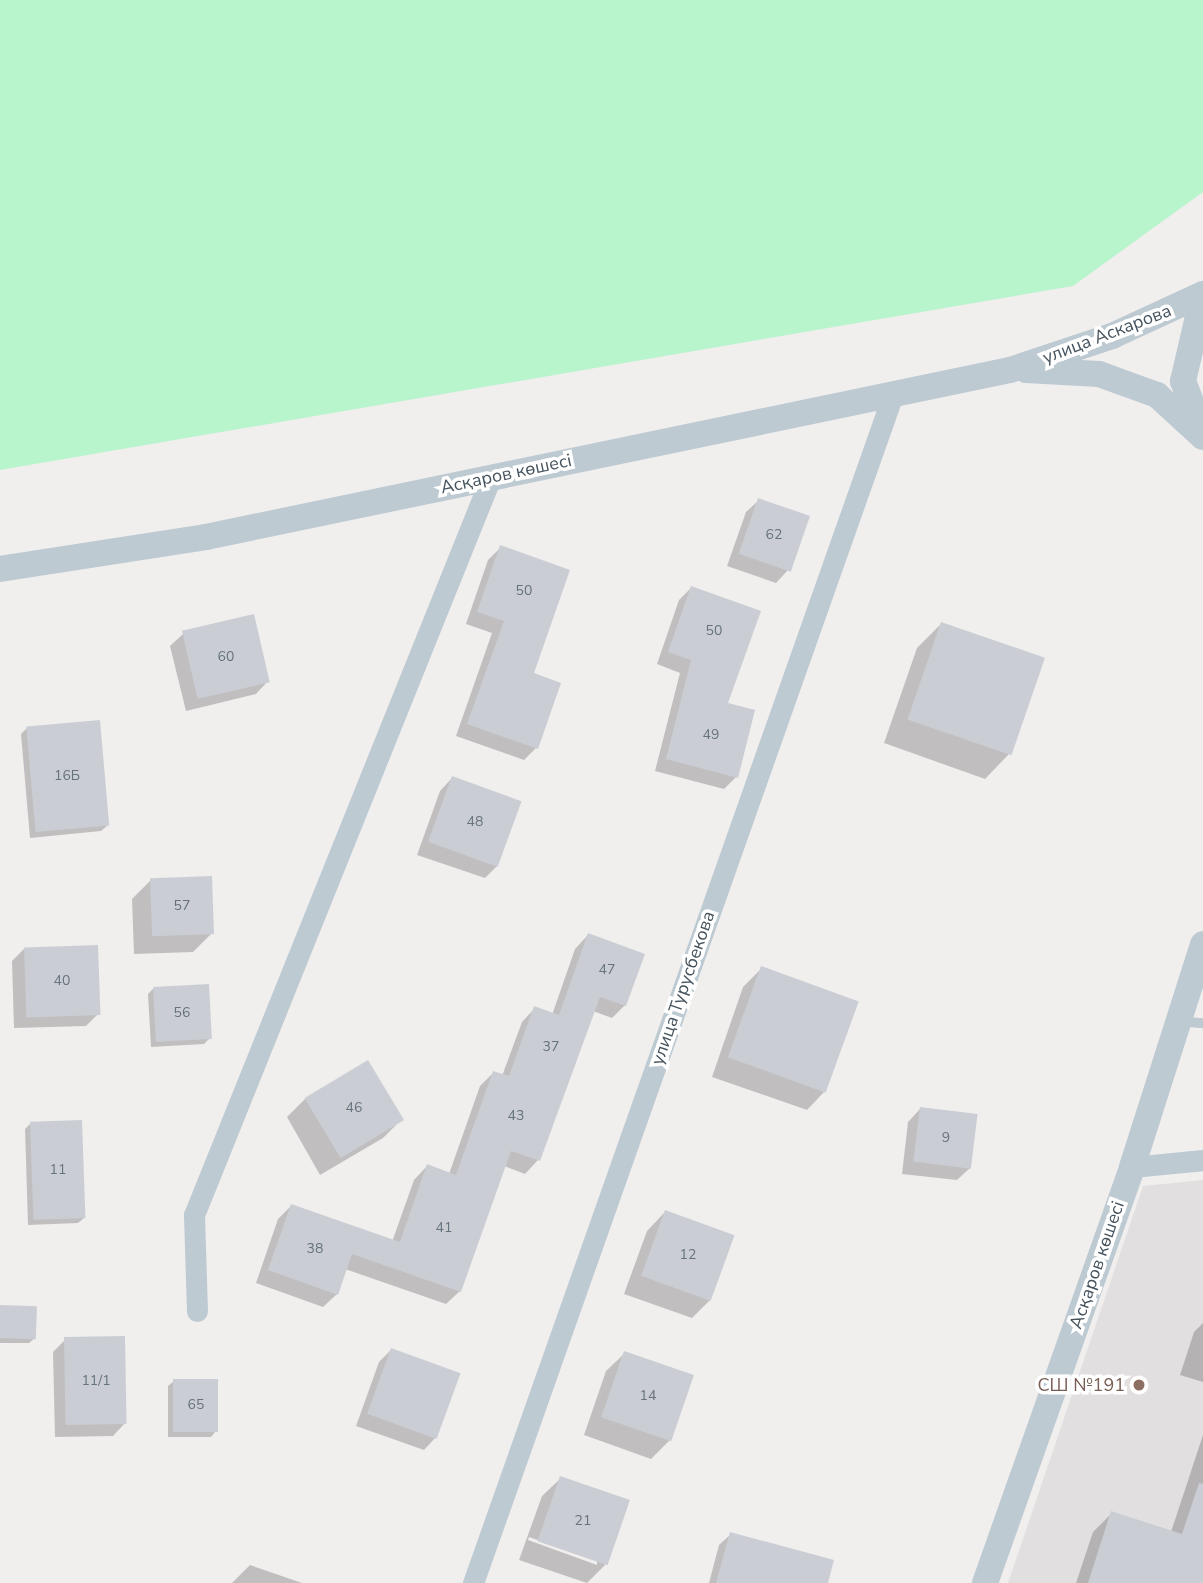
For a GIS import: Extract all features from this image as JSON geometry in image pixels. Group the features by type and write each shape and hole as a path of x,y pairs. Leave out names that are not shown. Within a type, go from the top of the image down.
{"street":[{"name":"улица Аскарова","path":"1010,370 1112,336 1203,294"},
{"path":"1203,314 1197,321 1184,380 1203,435"},
{"name":"Асқаров көшесі","path":"0,569 206,537 1010,370"},
{"path":"1010,370 1099,373 1157,395 1203,435"},
{"name":"улица Турусбекова","path":"473,1583 893,394"},
{"path":"197,1311 194,1215 491,477"},
{"name":"Асқаров көшесі","path":"985,1583 1132,1167 1191,1022 1203,944"},
{"path":"1132,1167 1203,1160"}],"shaded area":[{"name":"СШ №191","path":"1203,1180 1203,1583 1008,1583 1143,1186"}],"green space":[{"path":"0,0 1203,0 1203,192 1073,286 0,470"}],"building":[{"path":"758,498 810,516 791,572 739,554"},
{"path":"500,545 570,570 534,673 561,683 538,749 467,724 504,621 477,612"},
{"path":"691,586 761,611 728,703 755,710 738,778 666,759 691,660 668,652"},
{"path":"254,614 270,682 198,699 182,631"},
{"path":"941,622 1045,658 1011,755 907,719"},
{"path":"100,720 109,826 36,832 26,726"},
{"path":"452,776 522,801 498,867 428,842"},
{"path":"212,876 214,934 152,936 150,878"},
{"path":"588,933 645,954 626,1006 600,997 540,1161 511,1151 461,1292 352,1254 338,1295 268,1270 291,1204 400,1242 427,1164 456,1175 493,1071 509,1076 534,1006 559,1015"},
{"path":"98,945 100,1015 26,1018 24,948"},
{"path":"761,966 859,1002 826,1093 728,1057"},
{"path":"209,984 212,1039 156,1042 153,987"},
{"path":"368,1060 404,1120 341,1158 305,1098"},
{"path":"920,1107 978,1114 971,1169 913,1162"},
{"path":"82,1120 85,1218 33,1220 30,1122"},
{"path":"665,1210 735,1235 711,1301 641,1276"},
{"path":"0,1305 37,1306 36,1339 0,1338"},
{"path":"125,1336 127,1424 66,1425 64,1337"},
{"path":"391,1348 461,1373 437,1439 367,1414"},
{"path":"624,1351 694,1375 671,1441 601,1417"},
{"path":"173,1379 218,1379 218,1432 173,1432"},
{"path":"560,1476 630,1500 608,1565 538,1541"},
{"path":"1199,1483 1203,1484 1203,1583 1088,1583 1111,1511 1182,1534"},
{"path":"730,1532 834,1560 828,1583 716,1583"}],"place":[{"name":"СШ №191","path":"1139,1385"}]}
